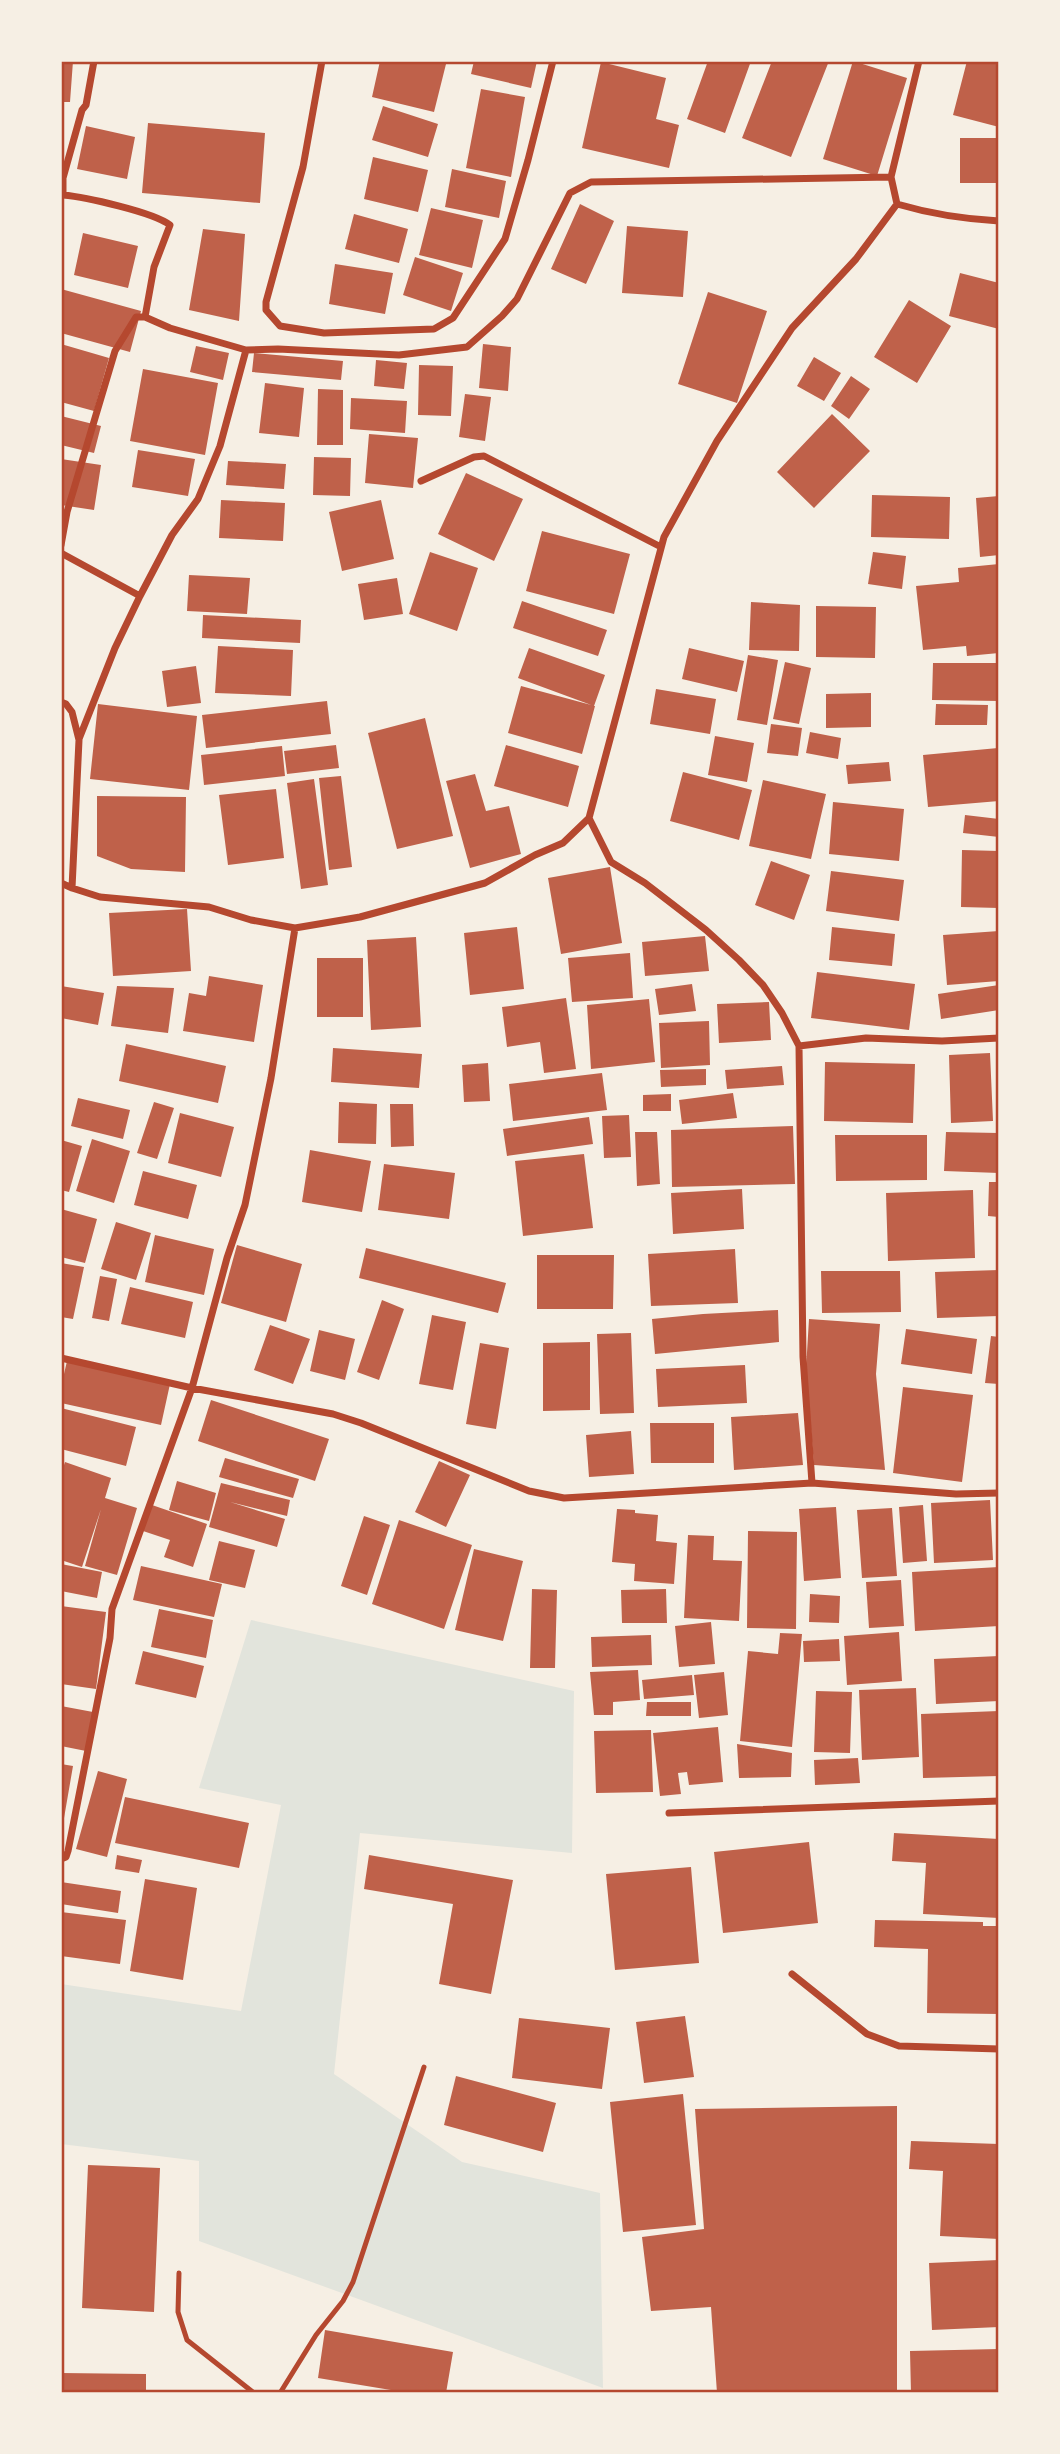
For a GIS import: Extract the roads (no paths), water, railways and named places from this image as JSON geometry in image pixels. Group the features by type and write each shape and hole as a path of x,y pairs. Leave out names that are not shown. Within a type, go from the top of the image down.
{"street":[{"path":"94,61 86,105 82,110 63,178 62,195 77,196 143,214 170,225 154,267 145,317"},
{"path":"323,61 303,167 266,310 280,326 324,333 434,329 453,318 505,239 553,61"},
{"path":"61,883 100,897 209,907 251,920 295,928 360,917 485,883 534,855 563,843 589,818 664,537 717,441 792,328 856,259 897,204 891,177 919,61"},
{"path":"61,545 67,512 115,351 136,317 145,317 170,328 246,350 399,355 467,346 502,316 517,299 570,192 591,182 891,177"},
{"path":"897,204 929,213 999,221"},
{"path":"79,740 116,648 141,596 172,535 198,499 220,446 246,350"},
{"path":"421,481 474,457 484,456 661,547"},
{"path":"61,553 141,596"},
{"path":"61,702 72,712 79,740 72,888"},
{"path":"589,818 611,862 645,883 706,930 763,985 782,1013 799,1046 803,1357 812,1483"},
{"path":"61,1859 66,1857 68,1851 110,1638 113,1609 192,1388 227,1258 245,1205 271,1078 295,928"},
{"path":"799,1046 866,1038 942,1041 999,1038"},
{"path":"61,1358 351,1420 529,1491 564,1498 812,1483 956,1494 999,1493"},
{"path":"669,1814 999,1801"},
{"path":"792,1974 867,2034 899,2046 999,2049"}],"lane":[{"path":"280,2393 353,2282 424,2067"},
{"path":"179,2273 178,2312 187,2340 254,2393"}]}
